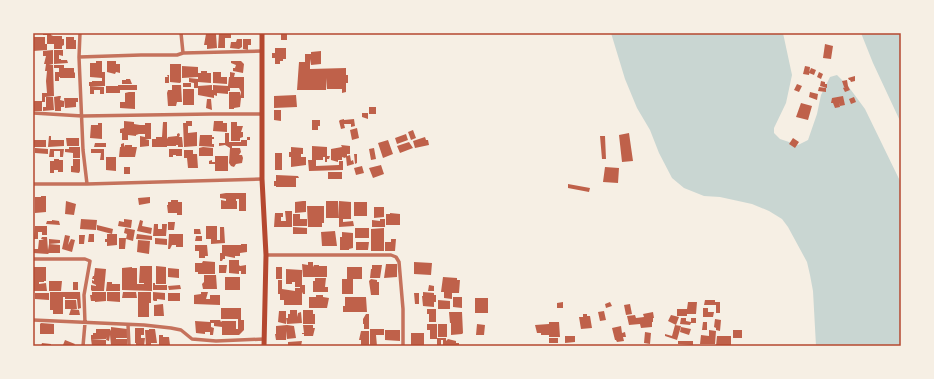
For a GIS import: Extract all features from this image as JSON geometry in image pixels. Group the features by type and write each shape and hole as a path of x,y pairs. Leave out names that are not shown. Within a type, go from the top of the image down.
{"main road":[{"path":"262,33 262,179 266,255 264,346"}],"street":[{"path":"80,33 79,57 83,150 87,184"},
{"path":"181,33 183,53"},
{"path":"79,57 141,54 177,55 183,53 262,51"},
{"path":"33,113 82,116 262,114"},
{"path":"33,184 262,179"},
{"path":"266,255 391,255 396,257 399,262 403,309 403,346"},
{"path":"33,258 84,259 90,261 84,295 84,346"},
{"path":"33,320 172,328 181,330 192,339 216,341 264,339"},
{"path":"128,325 130,346"}],"shaded area":[{"path":"611,33 783,33 792,75 786,103 774,128 774,133 780,139 798,145 808,140 817,114 821,95 830,77 837,75 848,86 865,109 901,183 901,346 816,346 813,291 807,262 788,227 782,219 769,211 752,204 720,197 704,196 684,188 672,178 659,153 650,130 637,108 625,79"},
{"path":"861,33 901,33 901,123 873,63"}],"building":[{"path":"43,33 51,33 53,36 62,36 62,39 64,39 64,45 62,46 62,49 54,49 54,44 47,44 47,35 43,35"},
{"path":"219,33 231,33 231,38 225,38 225,48 218,48"},
{"path":"281,33 287,33 287,40 281,40"},
{"path":"206,34 216,34 217,48 207,49 207,45 204,45"},
{"path":"33,37 45,37 45,44 47,44 47,50 33,51"},
{"path":"66,37 74,37 74,40 76,40 76,49 66,49"},
{"path":"237,39 242,39 242,47 239,49 230,48 231,42 236,42"},
{"path":"243,39 251,39 251,45 248,45 248,50 243,49"},
{"path":"825,44 833,46 831,59 823,58"},
{"path":"275,48 286,48 286,59 280,61 280,64 275,64 275,58 272,58 272,53 275,53"},
{"path":"53,50 53,64 49,65 53,65 54,96 45,97 45,102 42,102 42,111 33,111 33,101 42,101 42,93 47,93 47,71 45,71 46,64 44,64 46,56 43,56 43,51"},
{"path":"54,50 63,50 63,56 59,55 59,59 67,60 68,63 54,64"},
{"path":"321,51 321,64 311,65 310,59 310,69 346,68 348,83 346,83 346,92 342,93 342,89 327,89 327,78 326,90 297,90 299,62 305,62 305,54"},
{"path":"96,61 102,61 102,72 105,72 105,86 89,86 89,82 102,81 102,78 90,77 90,63 96,63"},
{"path":"107,61 116,61 116,64 120,64 120,73 116,72 115,74 107,72"},
{"path":"231,61 241,61 244,64 243,73 233,71 233,68 235,68 236,65 231,63"},
{"path":"170,64 181,64 180,83 170,82"},
{"path":"54,65 64,65 64,68 74,68 75,78 59,77 59,81 55,81 55,72 59,72 59,68 54,68"},
{"path":"182,66 198,67 198,73 201,73 201,71 207,71 207,73 211,73 211,83 198,82 198,88 194,88 194,83 189,82 189,78 198,79 198,77 182,78"},
{"path":"805,66 810,67 809,75 803,74"},
{"path":"811,68 816,70 814,75 809,73"},
{"path":"213,72 221,72 221,77 227,77 227,84 213,83"},
{"path":"230,72 235,73 234,77 244,77 244,92 241,92 239,88 230,88 228,94 217,93 217,96 214,95 214,98 198,95 198,86 212,85 213,90 213,85 228,86"},
{"path":"819,72 823,74 821,79 817,77"},
{"path":"167,75 169,75 169,83 165,83 165,77 168,77"},
{"path":"855,76 855,81 851,82 848,78"},
{"path":"130,79 132,84 122,84 122,80"},
{"path":"847,80 848,86 844,87 842,81"},
{"path":"821,81 827,84 827,88 820,86"},
{"path":"183,83 191,83 191,87 183,87"},
{"path":"797,84 802,86 799,92 794,90"},
{"path":"137,85 137,90 120,90 120,93 106,93 106,86"},
{"path":"172,85 181,85 182,102 177,102 176,106 168,106 167,93 168,90 172,90"},
{"path":"90,86 104,87 104,94 100,94 100,90 94,90 94,94 90,94"},
{"path":"847,86 850,90 845,92 843,88"},
{"path":"819,87 826,88 826,92 818,91"},
{"path":"183,89 194,89 194,105 183,105"},
{"path":"135,92 135,109 120,108 120,102 125,102 125,93"},
{"path":"229,92 240,92 240,96 241,92 244,92 244,98 241,98 240,107 229,109"},
{"path":"810,92 818,94 817,100 809,97"},
{"path":"296,95 297,107 274,108 274,96"},
{"path":"61,96 60,100 64,101 64,107 61,107 61,111 55,111 54,97"},
{"path":"843,96 845,105 840,106 839,102 840,107 835,108 833,103 831,103 832,98"},
{"path":"46,97 53,97 54,110 43,111 43,107 46,107"},
{"path":"854,97 856,102 851,104 849,99"},
{"path":"64,98 78,98 76,107 65,108"},
{"path":"207,99 211,99 212,110 206,108"},
{"path":"801,103 812,106 808,120 796,117"},
{"path":"369,107 376,107 376,114 369,114"},
{"path":"274,110 281,110 281,121 274,120"},
{"path":"362,113 368,113 368,119 362,117"},
{"path":"344,119 354,119 355,126 351,127 351,124 344,124 345,128 341,129 339,121"},
{"path":"312,120 320,120 318,130 312,130"},
{"path":"124,121 134,122 134,124 140,125 151,123 151,139 145,139 149,140 149,146 140,147 140,136 145,137 145,134 139,134 136,136 128,135 128,140 122,140 122,133 120,133 120,129 124,128"},
{"path":"186,121 192,121 192,126 188,126 188,133 197,132 197,146 184,147 183,123 186,123"},
{"path":"214,121 223,121 223,123 227,123 227,132 213,131"},
{"path":"163,122 167,122 167,139 168,137 177,136 179,133 179,137 182,137 183,147 178,147 178,145 176,145 167,147 152,147 152,139 162,137"},
{"path":"231,122 237,122 237,126 243,126 241,132 243,132 243,137 240,138 240,141 231,141"},
{"path":"98,123 102,123 102,139 90,138 91,125 98,125"},
{"path":"357,128 359,138 352,140 350,130"},
{"path":"413,130 416,138 411,140 408,132"},
{"path":"225,133 229,133 229,142 241,142 241,140 247,140 247,146 232,146 232,148 240,148 241,152 239,155 242,155 243,158 242,163 236,164 234,167 229,163 230,148 225,145 219,146 219,143 225,143"},
{"path":"629,133 633,161 622,162 619,135"},
{"path":"406,134 408,140 397,144 395,138"},
{"path":"200,135 212,135 212,137 214,137 214,139 212,139 212,144 214,144 214,147 199,146"},
{"path":"49,136 51,136 51,140 64,140 64,146 48,147"},
{"path":"600,136 605,136 606,159 602,159"},
{"path":"425,137 426,140 428,140 429,145 415,148 413,141"},
{"path":"66,138 79,138 79,146 67,146"},
{"path":"793,138 799,142 795,148 789,144"},
{"path":"34,140 46,140 46,147 34,147"},
{"path":"388,140 393,154 383,158 378,143"},
{"path":"409,142 413,148 400,153 397,146"},
{"path":"95,143 106,143 106,147 94,147"},
{"path":"124,143 124,147 125,145 132,145 132,147 137,147 135,157 119,157 121,144"},
{"path":"341,145 350,146 350,154 347,154 347,156 350,155 351,161 353,160 354,164 347,166 346,157 342,157 342,160 338,160 338,162 331,160 331,149 342,147"},
{"path":"312,146 327,147 327,156 330,156 329,159 327,159 327,162 325,162 325,157 323,157 323,160 316,160 316,166 339,165 339,161 343,161 343,170 309,171 308,160 312,160"},
{"path":"69,147 80,147 80,158 73,158 73,153 65,152 65,149 69,149"},
{"path":"291,147 303,148 303,154 301,154 301,157 306,157 306,165 291,167 291,157 289,157 289,152 291,152"},
{"path":"35,148 48,149 48,154 35,153"},
{"path":"199,148 213,148 213,156 199,156"},
{"path":"374,148 376,159 371,160 369,149"},
{"path":"50,149 64,149 63,157 60,157 60,151 54,151 54,157 49,157"},
{"path":"91,149 104,149 104,160 100,160 101,153 91,153"},
{"path":"169,149 182,149 182,156 173,155 173,157 169,157"},
{"path":"184,150 193,150 193,154 197,154 198,168 188,168 187,158 184,158"},
{"path":"275,153 282,153 282,170 275,170"},
{"path":"354,154 357,154 357,163 355,164"},
{"path":"215,156 228,156 228,171 215,171 215,164 209,164 209,161 212,160 212,162 215,162"},
{"path":"106,157 116,157 116,171 106,170"},
{"path":"54,159 63,160 63,172 54,170 54,173 50,173 50,161 54,161"},
{"path":"73,159 80,159 79,173 71,172"},
{"path":"381,165 384,174 373,178 369,168"},
{"path":"362,166 364,173 356,175 354,168"},
{"path":"124,167 130,167 130,174 124,174"},
{"path":"605,167 619,168 618,183 603,182"},
{"path":"328,172 342,172 342,179 328,179"},
{"path":"276,175 298,176 299,178 296,178 296,187 274,186"},
{"path":"568,184 590,188 589,192 568,188"},
{"path":"246,193 246,211 239,211 239,199 236,199 237,209 221,209 221,200 226,201 226,199 220,198 220,194"},
{"path":"46,196 46,212 35,213 35,197"},
{"path":"150,197 150,203 139,205 138,198"},
{"path":"171,200 178,200 178,202 182,202 182,215 177,215 177,213 168,213 167,205 168,202 171,202"},
{"path":"66,201 76,204 74,215 65,214"},
{"path":"306,201 306,212 295,213 295,202"},
{"path":"326,201 338,201 339,218 326,218"},
{"path":"339,201 351,202 351,219 343,219 343,222 353,221 354,226 339,227"},
{"path":"354,202 367,202 367,216 354,216"},
{"path":"307,206 324,206 324,223 322,223 322,227 308,227"},
{"path":"374,207 384,207 384,217 374,218"},
{"path":"285,211 292,211 292,227 274,227 275,213 283,213 281,221 286,221"},
{"path":"293,214 300,214 300,219 307,219 307,226 293,226"},
{"path":"386,214 400,214 400,225 386,225"},
{"path":"81,219 97,220 96,230 80,229"},
{"path":"124,219 132,220 131,228 118,226 119,221 124,222"},
{"path":"380,219 385,219 385,227 372,227 372,220 380,221"},
{"path":"140,220 143,221 142,226 152,228 151,234 137,231"},
{"path":"47,221 59,221 60,225 46,224"},
{"path":"168,222 175,222 174,230 168,230"},
{"path":"154,224 158,224 158,229 162,229 162,224 167,224 166,236 153,236"},
{"path":"97,225 113,229 112,234 97,230"},
{"path":"35,226 47,226 47,235 42,235 42,232 38,232 38,239 34,239"},
{"path":"206,226 217,226 217,240 220,240 220,227 224,227 225,243 211,244 211,239 206,239"},
{"path":"293,227 307,228 307,234 293,234"},
{"path":"125,228 135,230 133,241 126,239 127,234 124,233"},
{"path":"355,228 369,228 369,238 355,238"},
{"path":"384,228 384,251 371,251 371,229"},
{"path":"194,229 200,229 201,234 194,234"},
{"path":"335,231 337,246 322,246 321,232"},
{"path":"342,232 353,233 353,248 349,250 340,250 340,237 342,237"},
{"path":"89,234 94,234 94,242 88,242"},
{"path":"107,234 117,234 117,245 107,246 105,239 107,239"},
{"path":"137,234 152,236 152,240 136,239"},
{"path":"169,234 183,234 183,247 176,247 176,245 172,245 170,249 168,249"},
{"path":"65,235 70,236 68,245 71,239 75,240 72,252 62,249"},
{"path":"79,235 85,235 84,244 79,244"},
{"path":"196,236 202,236 202,241 195,241"},
{"path":"42,237 47,237 48,250 49,244 60,245 60,253 33,253 33,249 38,249 39,240 44,240 41,239"},
{"path":"119,238 126,238 125,249 119,249"},
{"path":"155,238 167,239 167,245 155,244"},
{"path":"49,239 60,240 60,243 49,244"},
{"path":"391,239 396,239 395,251 385,251 385,242 391,242"},
{"path":"138,240 150,241 149,254 137,252"},
{"path":"356,242 369,242 368,250 356,250"},
{"path":"247,244 247,252 240,253 240,256 235,256 235,258 225,256 225,259 220,261 222,245"},
{"path":"195,245 207,245 208,256 205,256 205,258 199,258 199,251 195,251"},
{"path":"229,260 239,260 240,266 246,265 246,274 241,274 241,271 239,271 239,274 229,273"},
{"path":"203,261 215,262 215,274 198,274 198,272 195,272 195,263 202,263"},
{"path":"308,262 313,262 313,267 314,265 327,266 327,277 303,277 302,264 308,265"},
{"path":"414,262 432,263 431,275 414,274"},
{"path":"386,264 397,264 397,277 384,278"},
{"path":"219,265 227,265 226,273 219,273"},
{"path":"372,265 382,265 380,278 370,278"},
{"path":"140,266 152,266 152,291 122,290 122,268 137,268 137,284 144,284 139,283"},
{"path":"156,266 166,267 166,284 156,284"},
{"path":"34,267 46,267 46,281 39,282 39,284 46,283 47,291 34,291"},
{"path":"276,267 282,267 282,279 276,279"},
{"path":"347,267 362,267 362,279 353,279 353,294 342,294 342,279 347,279"},
{"path":"95,268 106,269 104,291 91,290 91,285 96,286 92,283 92,280 94,281 94,279 92,279"},
{"path":"168,268 179,269 179,278 168,277"},
{"path":"286,269 302,270 302,285 305,285 305,294 302,292 302,305 284,305 284,300 280,300 280,294 278,294 278,280 282,280 282,289 295,291 295,288 300,288 295,287 295,282 292,282 292,284 286,284"},
{"path":"204,275 216,275 217,289 203,289 202,284 204,282"},
{"path":"225,277 240,277 240,290 225,290"},
{"path":"443,277 457,278 457,280 460,280 459,293 452,293 452,299 444,298 444,292 441,292"},
{"path":"315,278 326,278 325,287 328,287 328,292 313,292 313,281 315,281"},
{"path":"371,279 379,282 379,295 371,295 369,281"},
{"path":"49,281 62,281 61,291 49,291"},
{"path":"73,282 78,282 78,290 73,290"},
{"path":"107,282 112,282 112,284 120,284 120,291 106,291"},
{"path":"153,283 155,283 155,285 167,285 167,290 153,290"},
{"path":"180,285 181,289 169,290 168,286"},
{"path":"429,285 434,286 434,291 428,291"},
{"path":"50,292 80,292 81,308 78,309 77,299 65,299 65,297 63,297 63,314 53,314 53,310 50,310"},
{"path":"92,292 106,292 106,301 91,301 90,295 92,295"},
{"path":"107,292 120,292 120,302 107,301"},
{"path":"123,292 136,292 137,298 122,298"},
{"path":"138,292 151,292 149,317 138,317"},
{"path":"153,292 165,293 165,300 157,299 157,301 154,301"},
{"path":"201,292 208,292 206,299 210,299 210,295 220,295 220,305 194,304 194,295 201,294"},
{"path":"423,292 434,293 434,295 436,295 434,307 423,306"},
{"path":"35,293 49,293 49,300 35,299"},
{"path":"168,293 180,293 180,301 168,301"},
{"path":"414,293 419,293 419,304 415,304"},
{"path":"316,295 323,295 323,297 329,298 327,308 309,308 309,297 316,297"},
{"path":"345,297 366,297 367,312 343,312"},
{"path":"453,297 462,297 462,308 453,307"},
{"path":"475,298 488,298 488,313 475,313"},
{"path":"65,300 76,300 77,309 65,309"},
{"path":"438,300 450,301 450,309 438,309"},
{"path":"705,300 715,300 715,302 720,302 720,313 716,313 716,305 704,305"},
{"path":"563,302 563,308 557,308 557,303"},
{"path":"610,302 612,306 606,308 605,304"},
{"path":"688,302 697,302 696,314 687,314 687,316 682,316 682,309 687,309"},
{"path":"163,304 164,316 154,316 154,305"},
{"path":"630,304 632,314 626,315 624,305"},
{"path":"221,308 241,308 241,320 244,320 244,330 239,335 222,335 222,327 214,326 214,323 211,323 211,327 214,328 213,335 210,335 210,332 205,332 205,334 196,333 195,321 236,321 236,329 238,329 238,319 221,319"},
{"path":"703,308 708,308 708,312 714,312 713,317 703,317"},
{"path":"71,309 79,310 80,315 69,315"},
{"path":"427,309 436,309 436,322 429,322 429,314 427,314"},
{"path":"677,309 682,309 682,316 677,316"},
{"path":"290,310 297,310 297,317 298,313 301,312 302,323 287,324 286,318 288,318 288,314 290,314"},
{"path":"303,310 313,310 313,314 315,314 315,324 303,324"},
{"path":"279,311 286,311 286,324 278,322"},
{"path":"604,311 606,320 600,321 598,312"},
{"path":"449,312 462,312 462,334 451,335"},
{"path":"653,312 654,318 652,327 641,328 640,324 629,325 627,316 635,315 636,318 644,317 643,314"},
{"path":"366,314 369,314 369,329 364,329 363,324 363,319"},
{"path":"583,314 590,316 592,328 581,329 579,317 583,317"},
{"path":"671,315 679,317 676,325 668,321"},
{"path":"681,318 686,318 686,321 691,322 691,318 696,318 696,323 691,323 690,325 680,324"},
{"path":"715,319 721,320 720,331 716,330 714,327"},
{"path":"549,322 559,322 560,337 549,337 549,335 541,335 541,333 537,333 535,325 549,324"},
{"path":"703,322 707,322 707,330 702,330"},
{"path":"41,323 54,324 54,334 40,334"},
{"path":"427,324 437,324 437,339 430,339 430,330 427,330"},
{"path":"438,324 447,324 447,337 438,337"},
{"path":"477,324 485,325 484,335 476,335"},
{"path":"303,325 313,325 313,328 315,328 313,336 304,336 304,334 302,334 304,333"},
{"path":"675,325 681,326 677,340 665,336 665,334 672,336"},
{"path":"276,326 294,326 296,338 287,339 287,331 286,340 276,340"},
{"path":"621,326 622,333 625,332 626,337 623,337 624,341 617,342 615,340 612,328"},
{"path":"111,327 127,329 127,338 116,339 127,339 127,345 111,345 110,335 109,341 106,340 107,337 106,339 91,339 91,335 96,333 96,329 110,329 111,331"},
{"path":"681,327 691,329 689,335 680,332"},
{"path":"135,328 144,328 144,335 141,335 141,338 145,338 144,346 136,346"},
{"path":"155,329 157,343 151,343 151,346 146,346 145,330"},
{"path":"370,329 384,329 384,335 376,335 377,346 370,346"},
{"path":"385,330 400,330 400,341 385,340"},
{"path":"709,330 716,331 715,344 700,344 701,335 709,336"},
{"path":"733,330 742,330 742,338 733,338"},
{"path":"361,331 369,331 369,346 361,345 361,340 359,340"},
{"path":"645,332 651,333 650,344 644,343"},
{"path":"411,333 424,333 424,346 411,346"},
{"path":"159,335 169,337 170,345 159,345"},
{"path":"565,336 575,336 575,342 565,343"},
{"path":"717,336 731,336 731,346 716,346"},
{"path":"437,338 446,338 446,341 448,339 456,341 456,343 459,343 459,346 443,346 443,340 441,340 441,346 437,346"},
{"path":"549,338 558,338 558,343 549,343"},
{"path":"91,339 106,340 106,345 92,346"},
{"path":"65,340 75,344 74,346 63,345"},
{"path":"302,341 301,346 288,346 288,342"},
{"path":"678,341 693,341 693,345 678,344"},
{"path":"42,343 51,344 51,346 41,346"}]}
